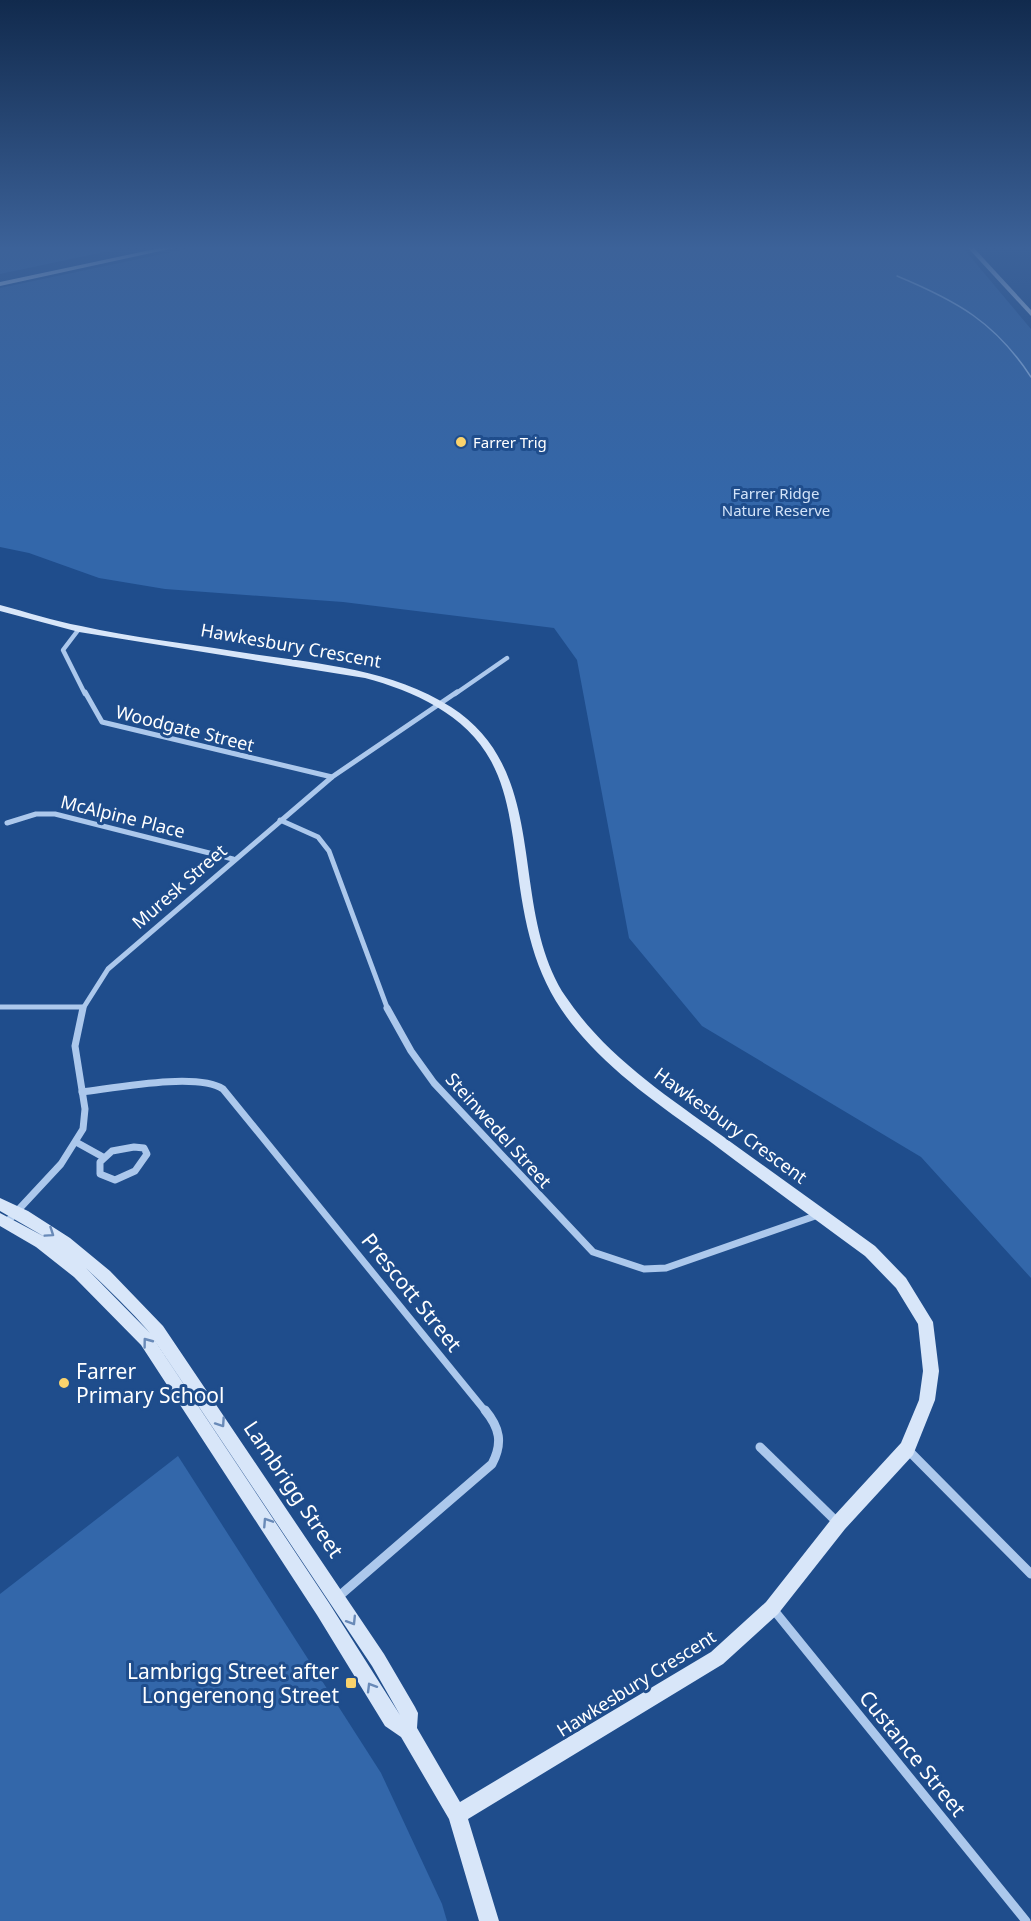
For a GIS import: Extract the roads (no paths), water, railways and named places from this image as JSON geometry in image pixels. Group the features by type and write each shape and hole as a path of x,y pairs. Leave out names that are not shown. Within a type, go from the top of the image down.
{"street":[{"name":"Hawkesbury Crescent","path":"0,608 79,629 366,675 402,686 442,704 484,743 505,780 533,936 547,972 577,1021 602,1050 632,1077 821,1214 887,1265 915,1301 925,1322 931,1371 927,1400 907,1449 839,1523 772,1608 742,1637 688,1677 457,1815"},
{"name":"Woodgate Street","path":"79,629 63,650 102,722 332,777"},
{"name":"Muresk Street","path":"8,1218 76,1142 82,1132 86,1117 76,1067 75,1038 81,1007 108,969 332,777 507,658"},
{"name":"McAlpine Place","path":"6,823 36,814 55,814 233,860"},
{"name":"Steinwedel Street","path":"280,820 318,837 329,851 387,1008 411,1051 449,1101 593,1252 644,1269 666,1268 821,1214"},
{"path":"0,1007 81,1007"},
{"name":"Prescott Street","path":"82,1092 194,1080 214,1083 223,1089 493,1420 500,1434 502,1442 492,1464 323,1609"},
{"path":"76,1142 103,1157"},
{"path":"134,1146 144,1148 147,1154 144,1162 135,1170 116,1180 100,1174 99,1166 103,1157 112,1151 134,1146"},
{"name":"Lambrigg Street","path":"0,1204 8,1218 82,1274 146,1340 323,1609 391,1720 408,1730 457,1815 489,1921"},
{"name":"Lambrigg Street","path":"8,1218 93,1264 128,1297 158,1331 337,1597 409,1713 408,1730"},
{"path":"760,1447 839,1523"},
{"path":"907,1449 1031,1574"},
{"name":"Custance Street","path":"772,1608 1026,1921"}],"waterway":[{"path":"999,338 1031,377"}],"place":[{"name":"Farrer Trig","path":"461,442"},
{"name":"Farrer Primary School","path":"64,1383"},
{"name":"Lambrigg Street after Longerenong Street","path":"351,1683"}],"park label":[{"name":"Farrer Ridge Nature Reserve","path":"776,502"}]}
